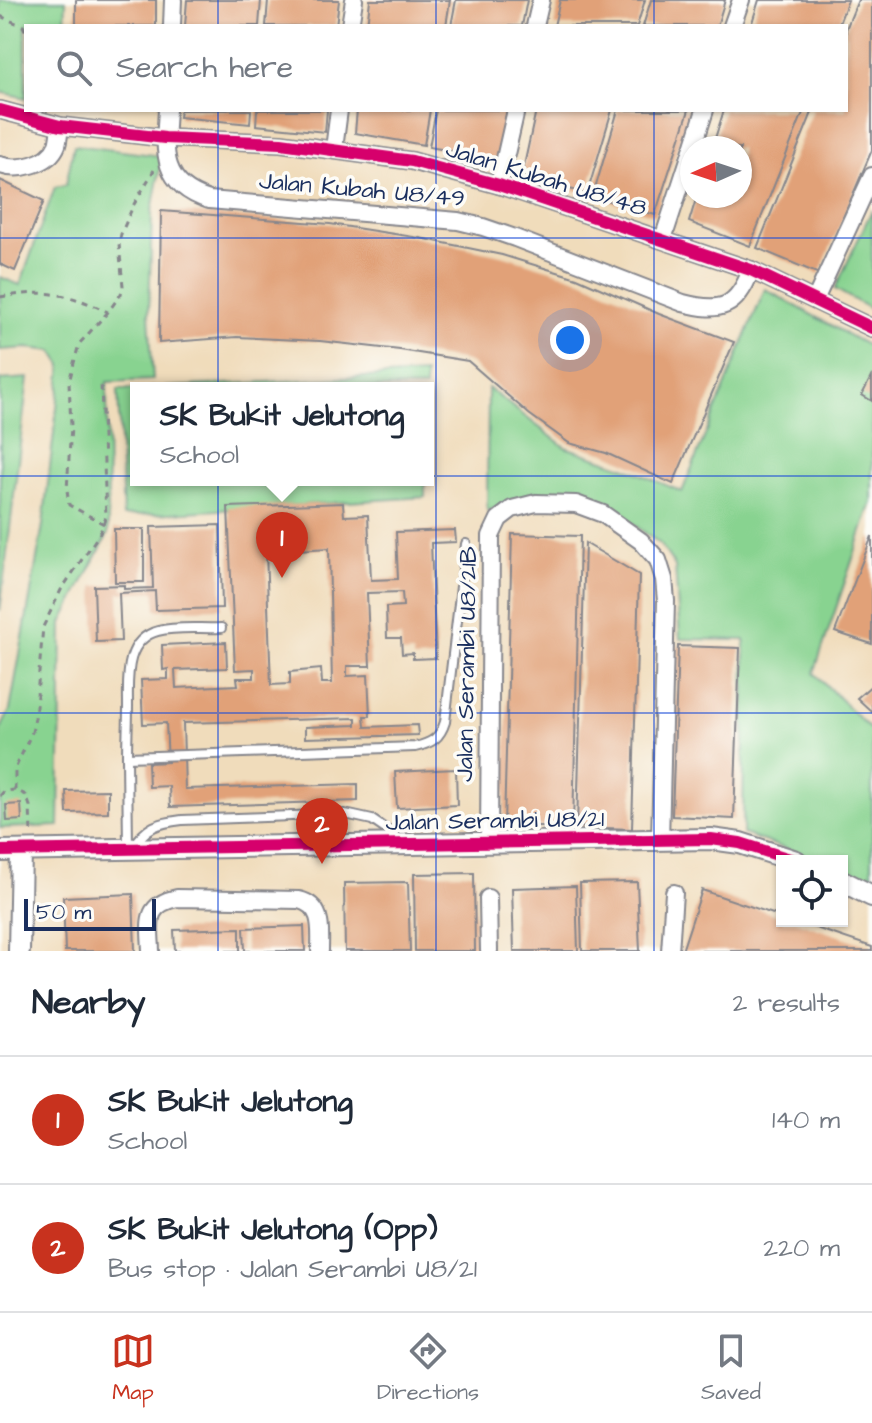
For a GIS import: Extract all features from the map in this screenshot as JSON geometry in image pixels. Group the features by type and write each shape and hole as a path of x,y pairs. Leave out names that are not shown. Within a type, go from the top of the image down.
{"street":[{"path":"172,24 173,0"},
{"path":"350,24 354,0"},
{"path":"535,24 541,0"},
{"path":"733,24 741,0"},
{"name":"Jalan Kubah U8/48","path":"0,110 60,126 165,138 281,143 412,161 499,185 751,270 872,328"},
{"path":"165,138 167,112"},
{"path":"334,149 339,112"},
{"path":"499,185 516,112"},
{"path":"696,136 704,112"},
{"path":"0,165 18,168 47,158 56,146 60,126"},
{"name":"Jalan Kubah U8/49","path":"165,138 167,159 176,181 196,196 209,200 458,221 515,238 700,308 726,306 745,287 751,270"},
{"path":"815,300 872,176"},
{"path":"663,239 680,186"},
{"name":"Jalan Serambi U8/21B","path":"489,842 491,536 499,519 512,509 536,503 576,504 603,514 641,541 658,560 666,601 660,841"},
{"name":"Jalan Serambi U8/21","path":"0,851 711,839 740,843 777,855"},
{"path":"19,951 27,851"},
{"path":"848,884 872,896"},
{"path":"670,951 674,893"},
{"path":"151,951 152,914 157,905 177,898 308,902 320,921 320,951"},
{"path":"488,898 489,951"}],"lane":[{"path":"127,757 415,747 435,741 445,722 466,544"},
{"path":"130,848 127,757 130,662 138,643 156,631 221,628"},
{"path":"130,848 139,836 161,823 345,814 372,820 391,833 396,844"}],"path":[{"path":"0,16 24,28"},
{"path":"104,524 69,505 69,382 79,344 121,294 121,234 154,170"},
{"path":"0,297 26,293 58,294 81,299 108,312"},
{"path":"15,790 15,769 35,718 43,627 61,590 100,533 106,516 101,384"},
{"path":"0,796 4,791 15,790 28,799 27,851"}],"green space":[{"path":"0,0 66,0 65,24 24,24 24,98 0,92"},
{"path":"74,145 162,156 152,211 149,314 153,380 107,382 108,534 62,623 59,826 0,828 0,731 10,710 43,525 62,365 53,351 27,348 0,350 0,277 20,285 55,187 66,185"},
{"path":"872,210 872,310 835,289"},
{"path":"765,289 872,348 872,502 814,673 872,731 872,882 848,872 848,855 804,855 743,834 745,640 680,639 675,566 660,544 621,515 579,496 535,492 487,511 488,388 565,447 624,467 682,492"},
{"path":"425,374 425,382 267,382"},
{"path":"28,378 0,611 0,380"},
{"path":"130,389 130,486 425,486 425,497 123,516 118,390"}],"building":[{"path":"76,0 156,0 156,24 76,24"},
{"path":"187,0 261,0 259,24 185,24"},
{"path":"268,0 339,0 336,24 266,24"},
{"path":"370,0 450,0 446,24 367,24"},
{"path":"456,0 527,0 522,24 451,24"},
{"path":"560,0 645,0 638,24 554,24"},
{"path":"651,0 725,0 718,24 644,24"},
{"path":"759,0 848,0 839,24 752,24"},
{"path":"858,0 872,0 872,150 819,274 757,248 812,112 848,112 848,24"},
{"path":"180,112 251,112 250,124 179,117"},
{"path":"257,112 327,112 325,132 256,125"},
{"path":"357,112 430,112 424,145 355,133"},
{"path":"436,112 507,112 498,159 429,147"},
{"path":"536,112 611,112 587,194 522,175"},
{"path":"617,112 688,112 655,215 593,196"},
{"path":"723,112 803,112 750,246 689,222 693,208 752,208 752,136 716,136"},
{"path":"0,180 44,201 15,271 0,264"},
{"path":"161,211 330,224 502,255 577,278 734,342 673,484 606,453 569,443 529,414 468,361 320,341 237,337 159,343"},
{"path":"872,375 872,401 862,395"},
{"path":"343,503 344,516 368,515 371,580 398,579 396,532 455,530 456,542 431,543 436,658 413,659 413,653 402,654 401,638 387,638 386,607 403,606 402,592 367,593 370,666 347,666 347,676 368,675 370,716 364,716 365,727 417,725 418,735 305,738 305,727 356,725 356,718 183,723 185,789 358,784 358,801 170,807 169,786 149,787 148,763 168,762 166,723 143,724 141,680 168,679 168,669 163,670 162,645 226,642 227,668 175,670 176,688 238,685 237,678 254,678 254,669 235,670 228,507","holes":["329,548 332,683 322,683 321,669 290,672 290,684 271,685 266,552"]},
{"path":"220,525 222,608 156,610 155,591 119,593 121,641 96,642 94,586 153,588 151,527"},
{"path":"114,529 144,529 144,582 115,582"},
{"path":"512,534 580,536 573,827 504,825"},
{"path":"872,536 872,644 835,632"},
{"path":"585,543 639,575 632,829 577,827"},
{"path":"678,646 740,648 734,819 672,816"},
{"path":"872,685 872,712 857,698"},
{"path":"456,769 457,805 397,808 395,772"},
{"path":"108,790 108,812 67,813 66,791"},
{"path":"21,804 22,820 7,821 6,805"},
{"path":"474,873 475,951 415,951 414,874"},
{"path":"408,882 410,951 345,951 344,883"},
{"path":"637,882 640,951 582,951 580,883"},
{"path":"576,886 578,951 514,951 512,888"},
{"path":"702,890 776,915 776,927 813,927 872,947 872,951 682,951"},
{"path":"133,894 135,951 65,951 63,897"},
{"path":"304,926 305,951 245,951 244,928"},
{"path":"240,928 240,951 175,951 174,930"}],"cycle path":[{"path":"0,110 60,126 165,138 281,143 412,161 499,185 751,270 872,328"},
{"path":"0,851 711,839 740,843 777,855"}],"place":[{"name":"SK Bukit Jelutong","path":"282,578"},
{"name":"SK Bukit Jelutong (Opp)","path":"322,864"}]}
